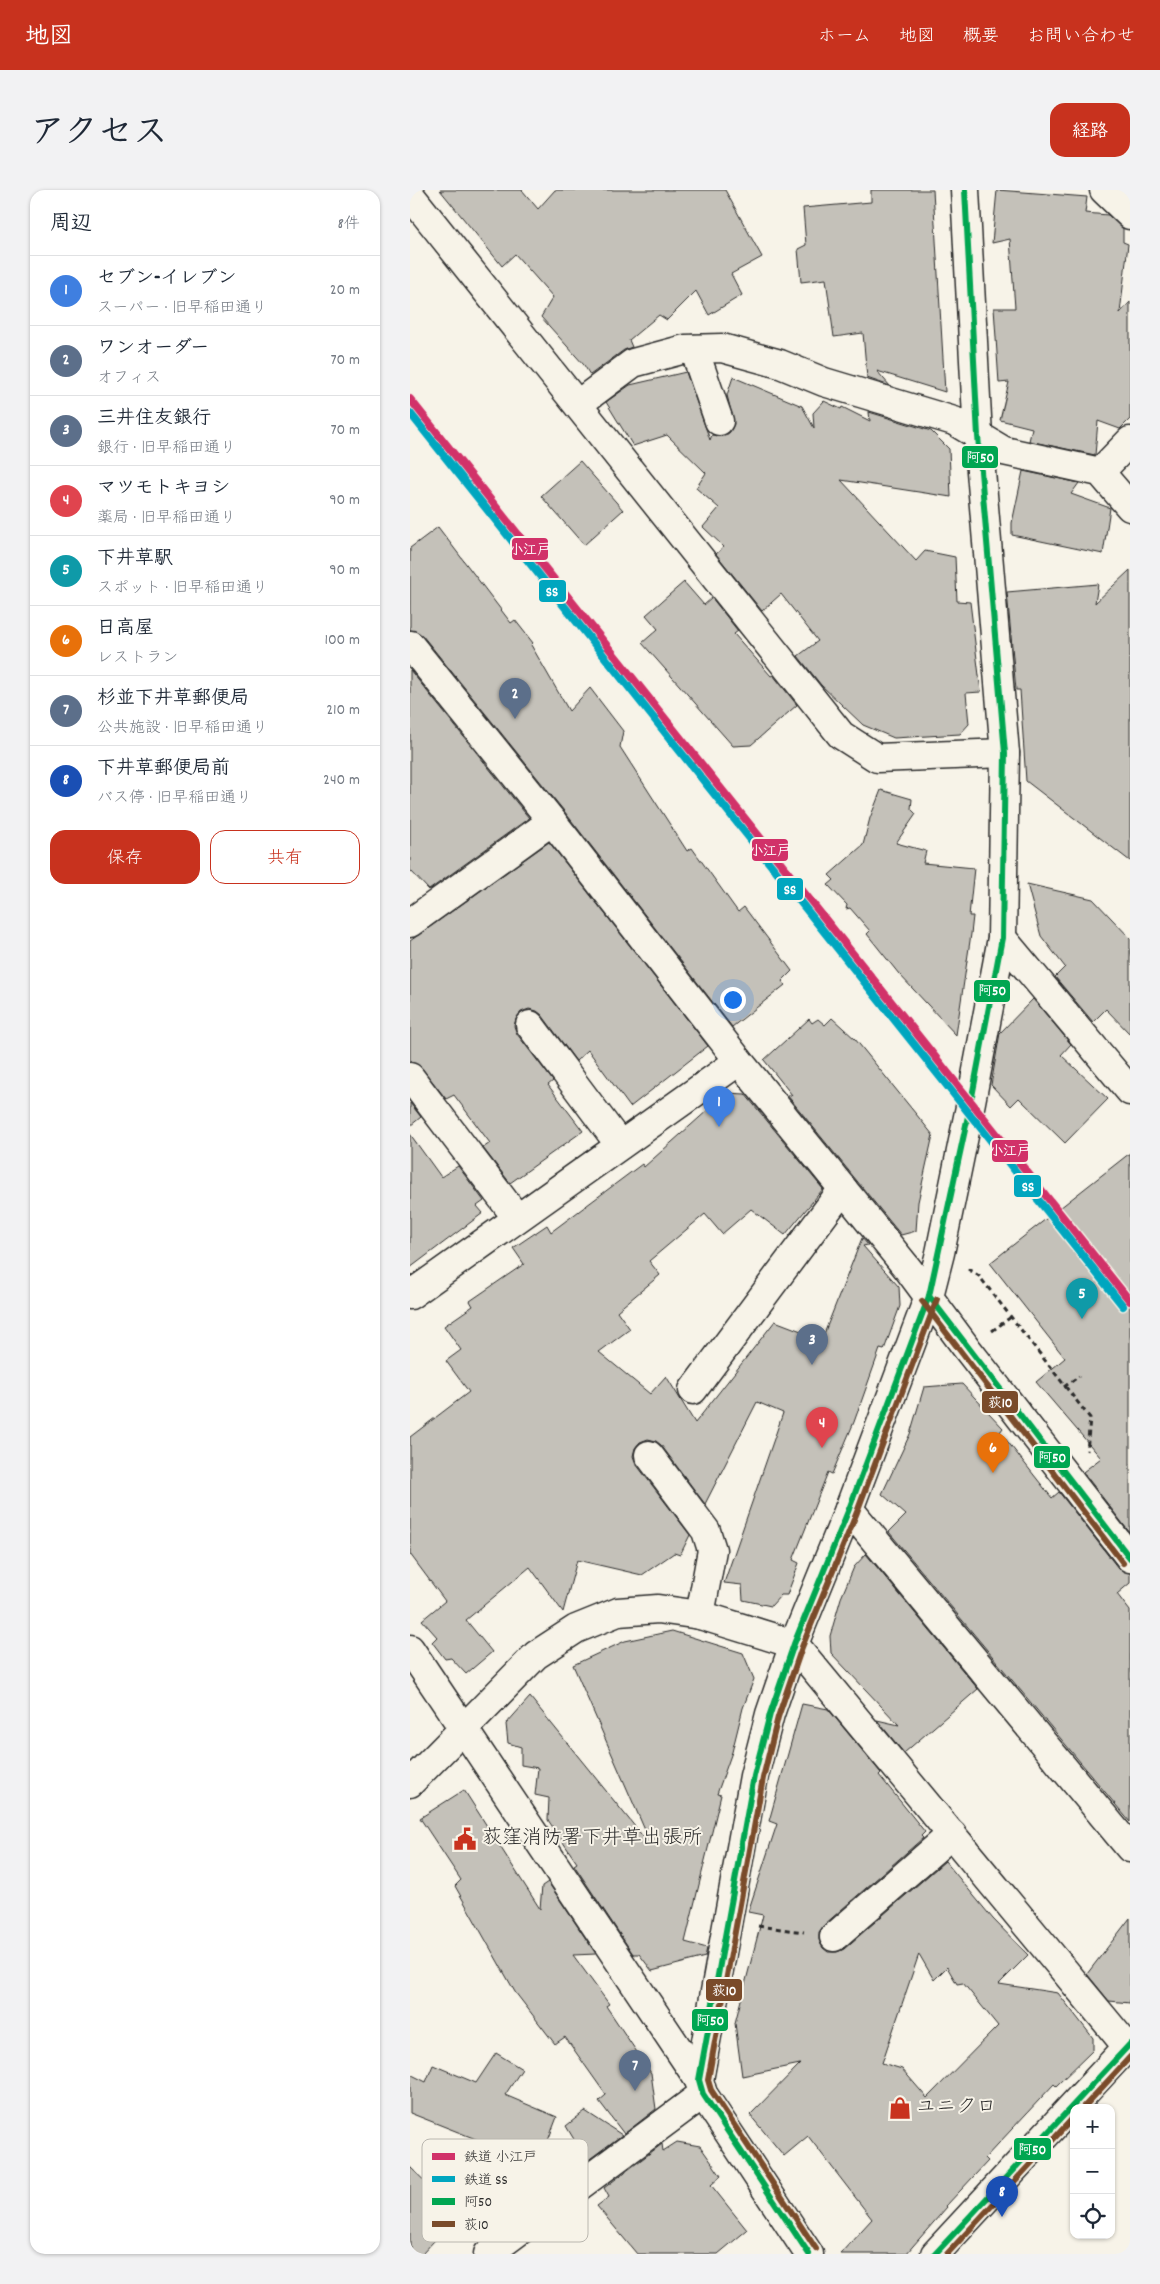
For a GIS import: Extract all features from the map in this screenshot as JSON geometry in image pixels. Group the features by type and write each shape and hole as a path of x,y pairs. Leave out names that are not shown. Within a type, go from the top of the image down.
{"street":[{"path":"588,2176 701,2087 727,1921 754,1776 770,1714 794,1644 849,1509 929,1296 940,1253 971,1102 1002,938 1005,753 978,436 965,190"},
{"path":"1104,190 1130,215"},
{"path":"410,195 841,735 877,758 1005,753"},
{"path":"578,404 633,363 684,349 722,348 780,364 824,382 954,421 1004,451 1100,472 1130,507"},
{"path":"694,349 719,421"},
{"path":"1100,472 1130,441"},
{"path":"410,645 929,1296 1130,1558"},
{"path":"415,910 552,821"},
{"path":"1002,938 1130,1091"},
{"path":"530,1025 620,1145"},
{"path":"410,1295 739,1060"},
{"path":"410,1077 517,1218"},
{"path":"693,1390 843,1189"},
{"path":"648,1455 706,1531 712,1550 700,1616"},
{"path":"849,1509 1130,1848"},
{"path":"410,1783 536,1656 576,1629 618,1612 658,1609 700,1616 794,1644 1129,2047 935,2254"},
{"path":"410,1649 701,2087 809,2254"},
{"path":"834,1937 952,1834"},
{"path":"488,2254 503,2242"}],"path":[{"path":"963,1267 979,1276 1090,1418 1086,1459"},
{"path":"1064,1387 1079,1376"},
{"path":"727,1921 834,1937"}],"building":[{"path":"440,190 522,190 538,209 555,190 725,190 762,257 731,274 742,295 709,315 696,291 667,320 659,315 629,340 632,347 624,350 590,375 584,365 541,317 553,297 515,254 502,266"},
{"path":"871,190 933,190 945,392 877,371 890,386 867,378 863,333 834,337 826,279 801,282 798,249 806,245 803,208 871,202"},
{"path":"997,190 1087,197 1085,213 1108,215 1123,228 1123,242 1128,244 1120,313 1130,302 1130,419 1120,429 1098,421 1095,455 1029,441 1032,428 1000,420 1009,382 999,383 994,308 1015,308 1010,239 992,243"},
{"path":"686,372 710,440 712,435 725,436 730,432 734,424 727,395 733,377 802,406 814,428 813,413 824,401 841,409 842,407 870,421 869,412 931,431 949,449 951,497 841,480 916,561 925,551 955,557 957,601 970,602 981,692 966,693 969,724 960,734 894,738 863,725 821,685 798,656 818,641 781,594 762,611 716,554 724,547 703,527 719,508 696,488 706,473 667,435 633,446 606,402 630,385"},
{"path":"580,461 623,510 584,545 541,496"},
{"path":"1023,471 1079,483 1071,494 1110,508 1103,554 1012,535 1012,523"},
{"path":"438,527 511,623 515,620 533,643 531,645 569,711 590,688 623,731 620,747 687,851 692,848 738,912 744,907 792,971 782,981 785,985 732,1027 564,811 422,635 410,630 410,548"},
{"path":"1130,570 1130,861 1026,781 1020,690 1016,690 1007,592 1098,584 1095,603"},
{"path":"684,582 704,605 712,598 738,631 734,634 771,676 773,675 797,705 751,745 733,746 642,643 658,629 646,615"},
{"path":"410,670 529,818 429,890 410,870"},
{"path":"881,790 912,799 911,809 916,814 896,843 926,851 923,863 974,868 969,916 973,916 956,1035 899,974 867,934 870,931 850,908 846,909 847,905 828,885 834,880 829,875 863,845 870,818"},
{"path":"549,842 708,1046 630,1107 588,1050 576,1061 542,1015 537,1011 529,1009 521,1012 514,1026 517,1034 553,1081 548,1085 583,1131 510,1183 483,1148 490,1143 454,1095 446,1099 422,1068 410,1062 410,941"},
{"path":"1027,884 1093,899 1130,938 1130,1034 1106,1009 1093,1022 1055,977 1065,967 1041,936"},
{"path":"1033,999 1071,1044 1061,1055 1108,1099 1065,1143 1019,1098 1011,1106 991,1085 1000,1033"},
{"path":"832,1018 855,1039 933,1135 918,1202 916,1231 901,1235 787,1095 792,1095 764,1060 809,1019 812,1023 818,1019 825,1025"},
{"path":"727,1093 745,1094 823,1189 785,1235 751,1209 722,1234 705,1214 649,1261 660,1275 617,1311 630,1329 599,1352 650,1394 666,1376 695,1423 775,1321 822,1339 862,1238 868,1245 863,1246 899,1287 900,1306 884,1350 880,1349 854,1422 832,1474 828,1472 793,1560 799,1563 787,1595 781,1595 771,1606 743,1600 742,1585 724,1583 783,1413 757,1402 705,1504 656,1441 648,1439 640,1442 635,1448 633,1456 636,1464 690,1535 680,1555 674,1553 642,1575 577,1560 563,1612 530,1567 466,1620 492,1652 466,1674 451,1658 445,1659 432,1642 437,1637 422,1620 445,1601 410,1554 410,1437 469,1392 446,1361 461,1350 444,1326 473,1306 470,1301 524,1264 513,1248 547,1225 551,1232 642,1164 644,1167"},
{"path":"410,1103 421,1117 410,1126"},
{"path":"410,1134 441,1177 458,1166 484,1201 477,1206 483,1213 410,1268"},
{"path":"1130,1153 1130,1533 1083,1472 1101,1458 1036,1382 1065,1358 990,1263"},
{"path":"962,1384 1003,1428 1000,1432 1052,1498 1059,1492 1118,1568 1130,1573 1130,1583 1117,1594 1130,1611 1130,1822 889,1532 906,1515 882,1494 910,1434 924,1387"},
{"path":"866,1554 978,1689 904,1753 877,1720 899,1725 831,1653 830,1636 841,1598 854,1567"},
{"path":"672,1631 743,1653 754,1679 743,1708 732,1752 717,1794 721,1795 685,1942 707,1948 705,1957 652,1971 639,1954 633,1954 574,1865 577,1863 548,1820 549,1798 535,1795 538,1768 521,1765 521,1747 508,1743 506,1724 530,1697 645,1839 648,1837 573,1665 625,1641"},
{"path":"802,1704 828,1709 881,1773 879,1775 925,1832 921,1836 923,1838 824,1925 819,1932 819,1940 823,1948 828,1952 837,1952 844,1949 945,1861 993,1919 1028,1955 999,1984 1058,1993 1093,2038 1093,2050 1056,2086 1054,2084 985,2158 988,2161 946,2206 906,2254 840,2254 872,2219 808,2136 784,2156 750,2115 800,2064 742,2076 735,2023 763,1915 748,1912 777,1824 769,1821","holes":["919,1954 934,1980 947,1967 957,1984 963,1983 998,2026 927,2098 902,2069 882,2063"]},
{"path":"464,1790 540,1909 542,1886 548,1882 596,1954 573,1955 609,2004 606,2006 651,2073 656,2109 624,2134 599,2101 606,2095 565,2037 555,2044 515,1992 455,1886 461,1880 420,1818"},
{"path":"1130,1918 1130,2003 1109,2001 1087,1974"},
{"path":"496,2053 522,2069 505,2095 557,2117 549,2139 476,2139 410,2113 410,2074 426,2082 433,2065 476,2083"},
{"path":"585,2111 622,2135 588,2160 588,2139 574,2139 566,2126"},
{"path":"677,2142 700,2146 721,2176 711,2185 747,2230 718,2254 637,2254 597,2206 609,2197 604,2188 662,2144 663,2151"},
{"path":"410,2167 422,2179 422,2242 433,2242 422,2254 410,2254"}],"rail line":[{"name":"小江戸","path":"410,399 1130,1301"},
{"name":"SS","path":"410,413 1123,1306"}],"transit line":[{"name":"阿50","path":"809,2254 703,2094 699,2080 754,1776 770,1714 794,1644 849,1509 929,1296 971,1102 1002,938 1005,753 978,436 965,190"},
{"name":"阿50","path":"929,1296 1130,1558"},
{"name":"荻10","path":"816,2249 711,2090 708,2080 763,1778 778,1717 802,1647 857,1512 937,1299"},
{"name":"荻10","path":"922,1301 1123,1563"},
{"name":"阿50","path":"935,2254 1130,2044"},
{"name":"荻10","path":"1087,2104 1130,2057"},
{"name":"荻10","path":"947,2254 1070,2121"}],"place":[{"name":"ワンオーダー","path":"515,719"},
{"name":"セブン-イレブン","path":"719,1127"},
{"name":"下井草駅","path":"1082,1319"},
{"name":"三井住友銀行","path":"812,1365"},
{"name":"マツモトキヨシ","path":"822,1448"},
{"name":"日高屋","path":"993,1473"},
{"name":"荻窪消防署下井草出張所","path":"465,1839"},
{"name":"杉並下井草郵便局","path":"635,2091"},
{"name":"ユニクロ","path":"900,2108"},
{"name":"下井草郵便局前","path":"1002,2217"}]}
